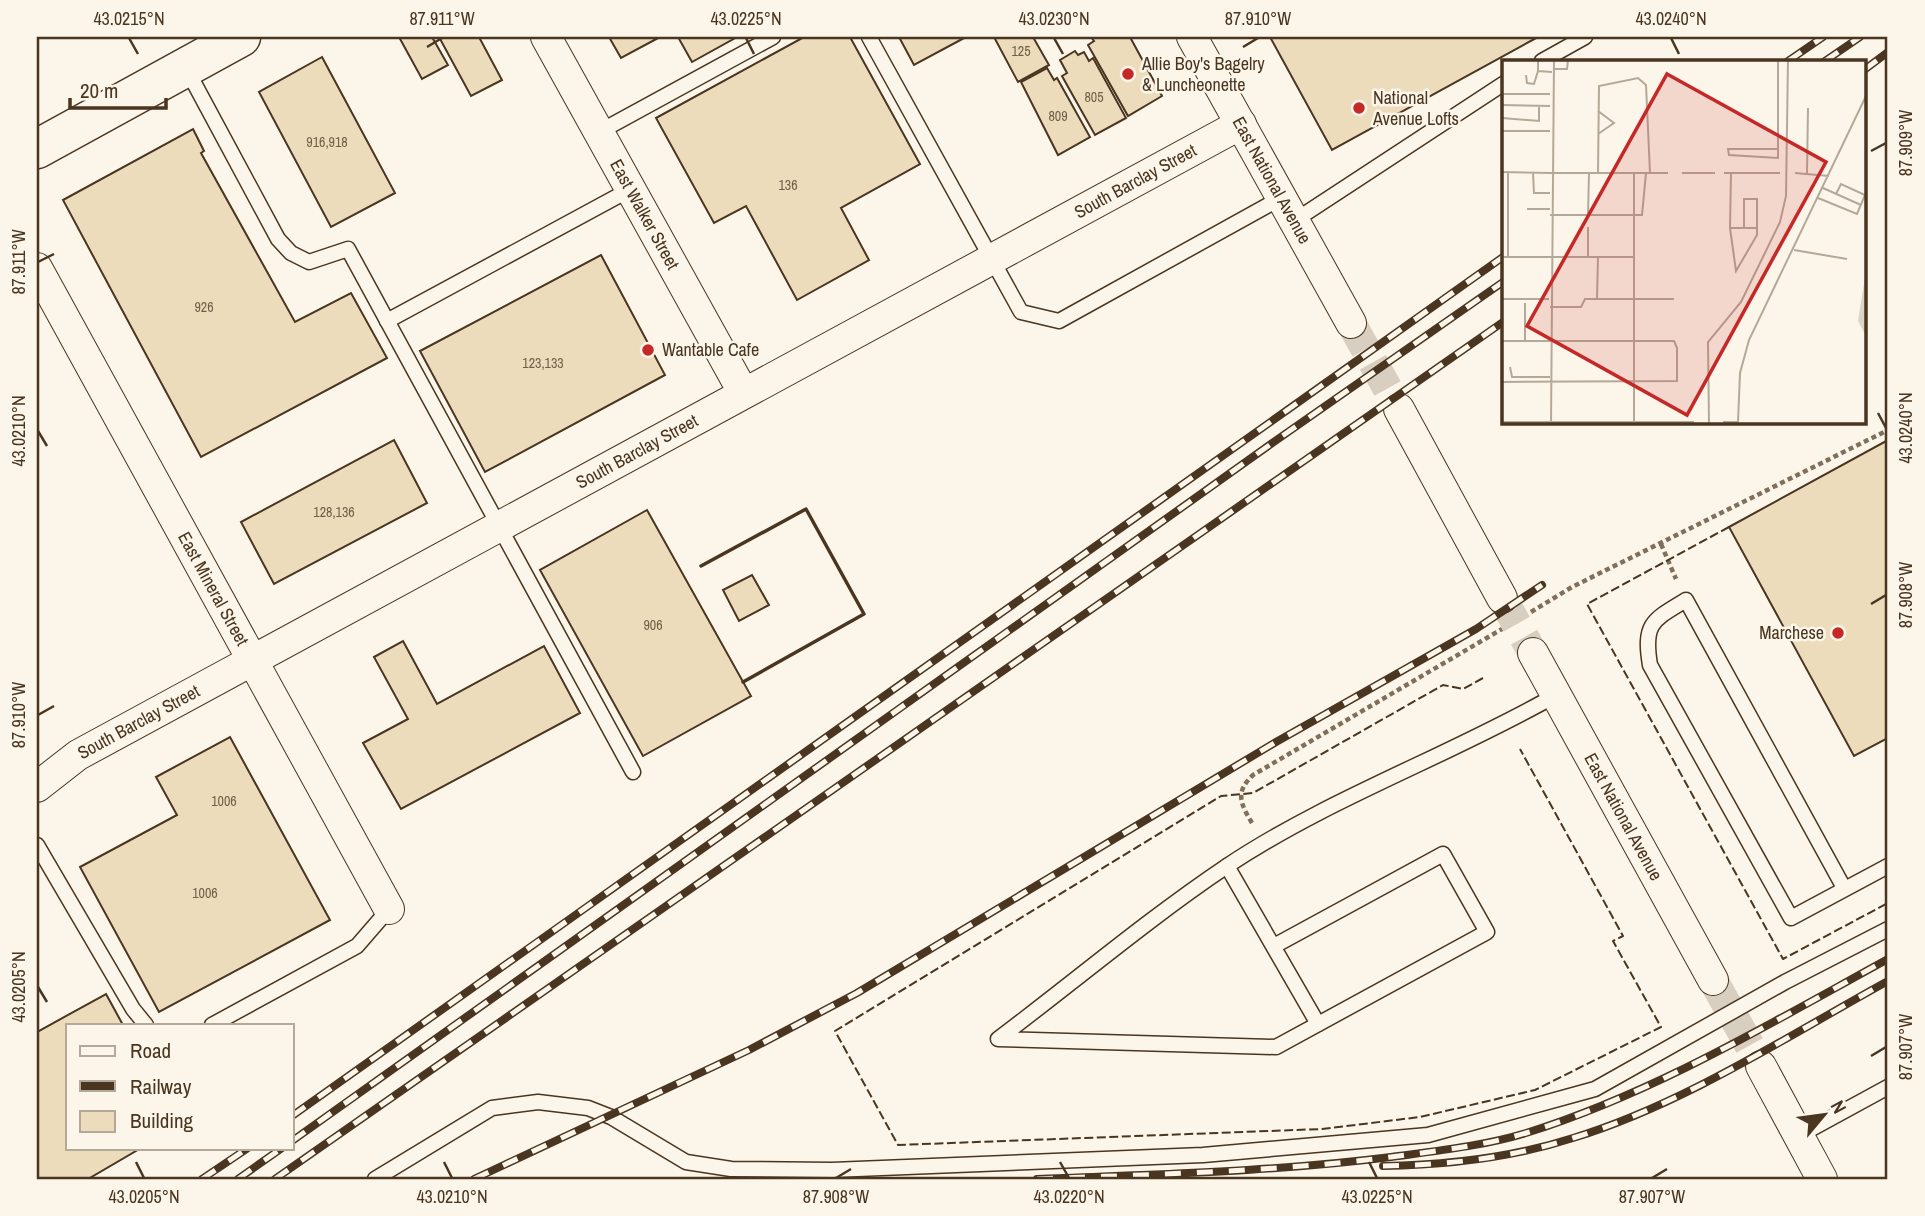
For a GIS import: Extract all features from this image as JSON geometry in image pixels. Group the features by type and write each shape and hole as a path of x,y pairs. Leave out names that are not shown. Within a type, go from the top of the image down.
{"main road":[{"path":"37,149 233,39"}],"street":[{"name":"East Walker Street","path":"546,37 743,392"},
{"name":"East National Avenue","path":"1192,37 1351,323"},
{"name":"South Barclay Street","path":"37,787 78,755 1241,124"},
{"name":"East Mineral Street","path":"37,268 388,909"},
{"path":"1399,409 1502,598"},
{"name":"East National Avenue","path":"1533,653 1713,980"},
{"path":"1761,1066 1822,1179"}],"lane":[{"path":"599,132 773,37"},
{"path":"869,37 1021,312 1059,321 1287,209 1502,84"},
{"path":"1544,60 1585,37"},
{"path":"185,67 278,239 291,253 309,262 348,249 632,772"},
{"path":"387,321 631,189"},
{"path":"1844,888 1686,600 1653,620 1647,633 1650,665 1791,918 1888,866"},
{"path":"1274,947 1443,854 1487,932 1276,1047 998,1039 1227,866 1315,816 1495,730 1556,695"},
{"path":"37,845 133,1009 145,1024"},
{"path":"1227,866 1318,1024"},
{"path":"214,1024 357,946 388,909"},
{"path":"375,1179 492,1108 538,1102 588,1108 611,1117 687,1162 732,1169 832,1170 1203,1155 1428,1135 1595,1089 1785,982 1888,929"},
{"path":"1800,1135 1888,1087"}],"path":[{"path":"1572,587 1888,429"},
{"path":"1661,544 1686,600"},
{"path":"1265,844 1242,806 1241,786 1253,775 1313,738 1469,650"}],"building":[{"path":"399,37 432,37 448,65 422,79"},
{"path":"439,37 479,37 502,80 471,96"},
{"path":"609,37 660,37 621,58"},
{"path":"678,37 737,37 692,62"},
{"path":"804,37 850,37 920,164 841,208 869,260 797,300 746,206 714,223 656,118"},
{"path":"899,37 966,37 914,65"},
{"path":"994,37 1033,37 1049,65 1018,82"},
{"path":"1091,37 1130,37 1162,96 1128,116 1088,45 1094,41"},
{"name":"National Avenue Lofts","path":"1270,37 1538,37 1332,150"},
{"path":"1075,51 1078,55 1084,52 1089,61 1093,58 1126,118 1095,135 1062,76 1067,73 1060,60"},
{"path":"322,57 395,193 331,227 259,92"},
{"path":"1047,68 1054,80 1057,78 1090,137 1058,155 1021,82"},
{"path":"193,129 204,151 201,153 295,322 351,293 387,358 201,457 63,200"},
{"path":"601,255 665,375 485,472 420,351"},
{"path":"394,440 427,503 274,584 241,522"},
{"name":"Marchese","path":"1888,440 1888,738 1854,756 1729,527"},
{"path":"647,510 751,696 643,756 540,570"},
{"path":"752,575 769,605 739,621 723,590"},
{"path":"403,641 437,704 544,646 580,713 401,809 363,743 408,719 374,657"},
{"path":"230,737 330,920 159,1012 80,867 177,815 156,777"},
{"path":"106,994 122,1024 66,1024 66,1150 138,1150 88,1179 37,1179 37,1032"}],"tunnel":[{"path":"1351,323 1399,409"},
{"path":"1502,598 1533,653"},
{"path":"1713,980 1761,1066"}],"railway":[{"path":"1789,60 1823,37"},
{"path":"1826,60 1860,37"},
{"path":"1866,68 1888,52"},
{"path":"294,1115 1502,258"},
{"path":"294,1140 1278,439 1502,283"},
{"path":"275,1179 1502,323"},
{"path":"474,1179 749,1050 857,993 1276,742 1476,629 1542,585"},
{"path":"1037,1179 1302,1166 1442,1150 1510,1138 1574,1117 1666,1077 1756,1032 1888,959"},
{"path":"1383,1166 1455,1162 1526,1151 1614,1124 1734,1068 1888,981"},
{"path":"202,1179 245,1150"},
{"path":"238,1179 279,1150"}],"fence":[{"path":"1729,527 1587,604 1783,959 1888,903"},
{"path":"1483,678 1463,689 1443,685 1253,793 1221,796 835,1031 898,1145 1322,1129 1420,1117 1535,1090 1661,1027 1613,941 1623,936 1520,749"}],"wall":[{"path":"701,566 806,509 864,614 743,682"}],"place":[{"name":"Allie Boy's Bagelry & Luncheonette","path":"1128,74"},
{"name":"National Avenue Lofts","path":"1359,108"},
{"name":"Wantable Cafe","path":"648,350"},
{"name":"Marchese","path":"1838,633"}]}
